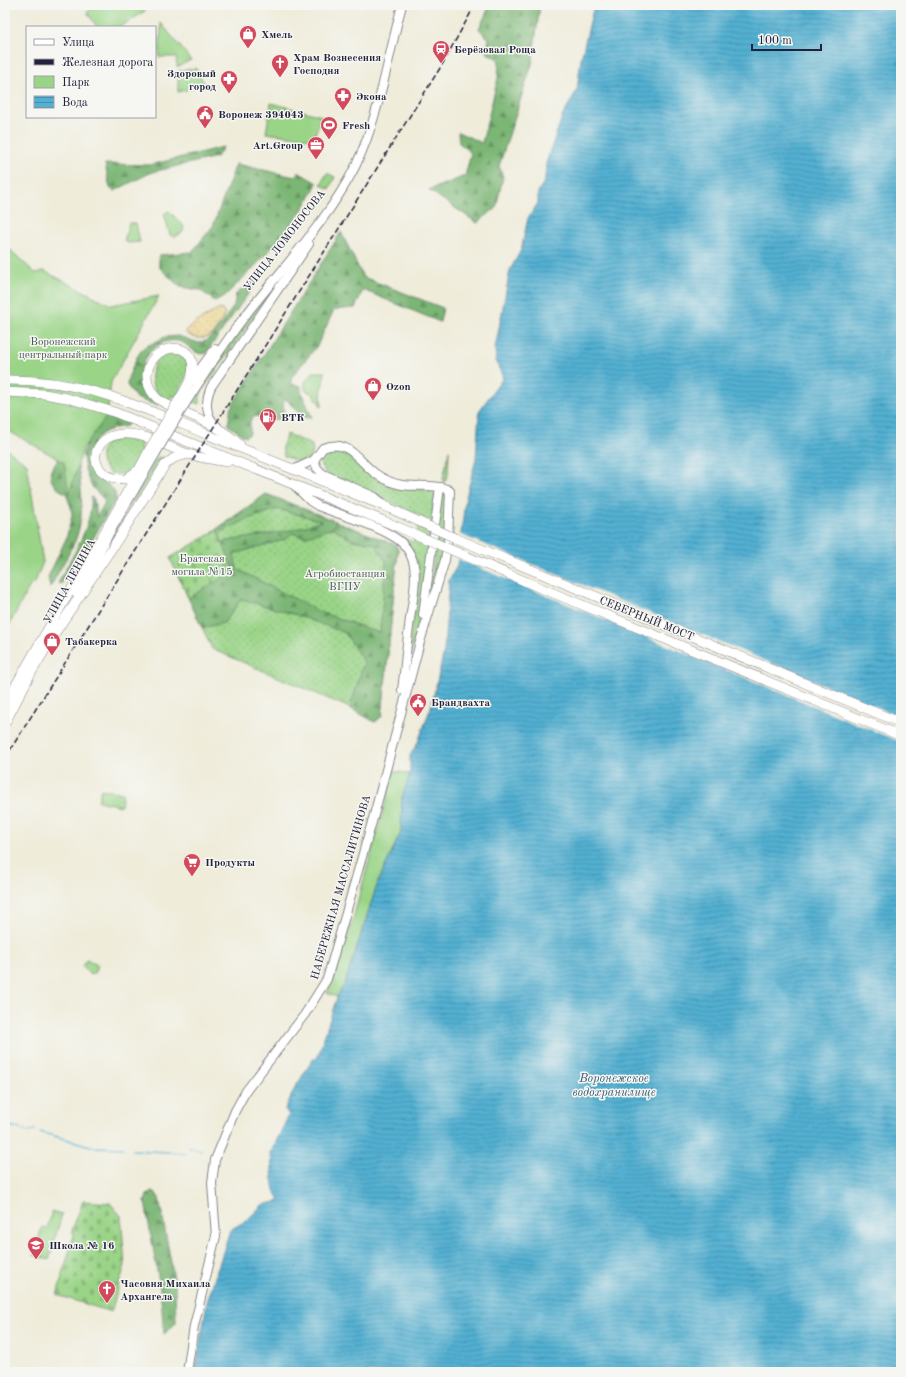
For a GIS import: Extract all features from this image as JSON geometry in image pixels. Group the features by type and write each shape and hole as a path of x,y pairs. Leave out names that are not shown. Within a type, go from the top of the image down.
{"main road":[{"name":"УЛИЦА ЛОМОНОСОВА","path":"183,397 243,310 320,214 352,163 372,108 397,5"},
{"name":"УЛИЦА ЛОМОНОСОВА","path":"321,220 339,194 356,164 367,136 402,5"},
{"path":"183,397 243,318 321,220"},
{"path":"242,448 210,419 207,399 212,387 308,245 321,220"},
{"path":"153,451 183,397 192,374 190,356 186,352 177,348 165,349 155,357 149,365 147,378 151,391 165,403 221,430"},
{"name":"СЕВЕРНЫЙ МОСТ","path":"5,380 45,381 92,390 157,412 388,508 540,574 901,723"},
{"path":"5,392 44,394 89,403 135,420 245,466"},
{"path":"141,467 126,480 106,477 97,464 96,453 98,447 108,438 130,434 150,439 188,454 245,466"},
{"path":"295,469 314,460 323,448 332,445 345,446 351,449 377,475 389,482 408,487 440,487"},
{"name":"УЛИЦА ЛЕНИНА","path":"5,723 53,628 141,467 153,451"},
{"name":"УЛИЦА ЛЕНИНА","path":"5,705 32,655 53,628 70,610 88,571 153,451"},
{"path":"70,610 165,465 174,458 188,454"},
{"path":"314,460 317,468 323,474 375,497 388,508"},
{"name":"СЕВЕРНЫЙ МОСТ","path":"245,466 384,521 536,586 901,736"},
{"path":"294,486 313,503 395,537 410,554 416,573 416,586 408,628 398,720"},
{"name":"НАБЕРЕЖНАЯ МАССАЛИТИНОВА","path":"187,1372 194,1326 216,1236 212,1183 215,1160 234,1111 246,1091 305,1014 327,979 376,808 398,720 447,551 450,521 450,491 440,487 420,642"}],"green space":[{"path":"98,5 141,5 145,11 122,26 96,26 87,12"},
{"path":"490,5 540,5 532,64 499,166 503,177 496,208 477,223 429,190 465,176 471,153 459,143 458,132 482,143 498,78 499,60 486,52 489,39 479,29"},
{"path":"161,23 191,60 177,67 176,57 159,57"},
{"path":"196,68 205,85 178,92 178,71"},
{"path":"271,103 322,116 313,139 266,133"},
{"path":"223,147 217,157 152,172 114,191 110,188 105,164 150,165"},
{"path":"236,164 295,177 298,172 317,183 299,215 276,243 225,296 215,301 200,290 180,287 159,267 159,255 192,252 213,226"},
{"path":"327,173 335,177 329,189 321,184"},
{"path":"169,211 184,226 183,232 175,237 170,235 164,214"},
{"path":"129,223 136,223 140,242 128,243 124,241"},
{"path":"341,232 363,277 443,308 440,322 363,290 355,308 334,310 317,346 291,378 291,384 301,386 301,391 312,417 305,418 300,415 287,400 283,400 284,412 280,420 254,416 250,421 250,434 245,437 228,425 231,407"},
{"name":"Воронежский центральный парк","path":"5,245 35,273 44,271 111,305 159,296 111,382 107,416 83,448 69,494 64,462 5,429"},
{"path":"291,263 204,388 200,396 200,404 191,401 240,330"},
{"path":"257,277 256,283 206,353 199,353 182,342 169,341 161,343 149,354 142,369 143,386 158,406 136,398 127,385 128,378 137,357 143,348 165,337 178,336 199,343 206,341 214,334 234,306 236,294"},
{"path":"173,350 178,351 188,360 188,375 176,397 172,395 171,403 164,399 155,390 152,375 155,361"},
{"path":"313,372 325,372 321,395 322,407 313,394 305,390 305,382"},
{"path":"108,416 128,423 127,426 108,430 97,439 92,450 91,462 96,474 112,488 116,499 88,547 79,550 62,583 59,584 58,583 85,531 91,508 91,497 94,499 97,517 105,502 90,482 84,467 83,455 92,434 100,423"},
{"path":"287,434 312,445 313,452 309,459 299,462 284,456 282,447"},
{"path":"124,437 147,441 140,445 142,452 131,472 123,474 109,473 102,464 101,452 105,445"},
{"path":"5,448 27,464 43,562 34,585 31,584 5,633"},
{"path":"332,450 347,454 385,484 397,488 426,490 435,494 420,616 410,656 411,630 419,576 418,566 414,556 408,546 399,537 414,542 422,516 325,473 319,462 323,455"},
{"path":"449,450 448,475 444,483 443,479"},
{"path":"76,455 82,498 78,531 75,541 50,588 48,577 66,539 72,516 72,510 66,493 57,488 51,480 50,475 53,466 57,462 57,458"},
{"path":"160,457 163,460 158,465 102,553 157,458"},
{"path":"443,492 447,502 448,515 446,532 439,568 427,610"},
{"name":"Агробиостанция ВГПУ","path":"266,494 396,545 398,550 382,716 375,722 350,708 212,649 189,598 233,571 212,532"},
{"path":"266,494 396,545 398,550 382,716 375,722 350,708 364,662 345,633 297,615 241,599 224,623 202,628 170,558 217,530","holes":["277,509 322,521 292,530 222,542 219,533 246,520","333,528 352,540 374,543 386,561 380,633 320,612 237,569 234,554 286,539 292,533 304,537"]},
{"name":"Братская могила №15","path":"217,530 234,570 189,598 170,558"},
{"path":"394,771 410,774 402,797 401,832 378,882 345,983 337,997 327,993 334,979 351,926"},
{"path":"101,789 123,793 121,806 98,801"},
{"path":"87,959 97,965 95,972 90,975 82,966"},
{"path":"151,1191 155,1192 159,1198 175,1284 176,1323 164,1334 160,1287 145,1202 147,1195"},
{"path":"83,1201 110,1203 121,1216 125,1265 111,1312 57,1295 74,1235 72,1230"},
{"path":"52,1211 62,1214 49,1260 34,1255 42,1227 47,1228"}],"sand":[{"path":"221,309 225,314 215,331 206,338 194,337 187,334 186,331 193,325 208,315"}],"water":[{"name":"Воронежское водохранилище","path":"594,5 901,5 901,1372 195,1372 207,1302 230,1230 247,1220 262,1205 280,1201 273,1186 271,1152 289,1115 285,1109 295,1088 313,1059 317,1059 337,997 345,983 378,882 401,832 402,797 410,774 410,756 418,742 431,707 444,651 449,580 457,566 465,501 476,459 479,411 503,378 496,361 495,349 510,270 521,250 528,218 538,203 538,192 545,180 546,163 562,117 577,90 581,59"}],"pier":[{"path":"459,534 901,717 901,742 456,558"}],"waterway":[{"path":"11,1126 29,1132 35,1130"},
{"path":"40,1132 94,1147 123,1148"},
{"path":"189,1147 201,1150"},
{"path":"133,1150 186,1153"}],"railway":[{"path":"5,758 442,65 475,5"}],"place":[{"name":"Хмель","path":"248,49"},
{"name":"Берёзовая Роща","path":"441,64"},
{"name":"Храм Вознесения Господня","path":"280,78"},
{"name":"Здоровый город","path":"229,94"},
{"name":"Экона","path":"343,111"},
{"name":"Воронеж 394043","path":"205,129"},
{"name":"Fresh","path":"329,140"},
{"name":"Art.Group","path":"316,160"},
{"name":"Ozon","path":"373,401"},
{"name":"ВТК","path":"268,432"},
{"name":"Табакерка","path":"52,656"},
{"name":"Брандвахта","path":"418,717"},
{"name":"Продукты","path":"192,877"},
{"name":"Школа № 16","path":"36,1260"},
{"name":"Часовня Михаила Архангела","path":"107,1304"}]}
